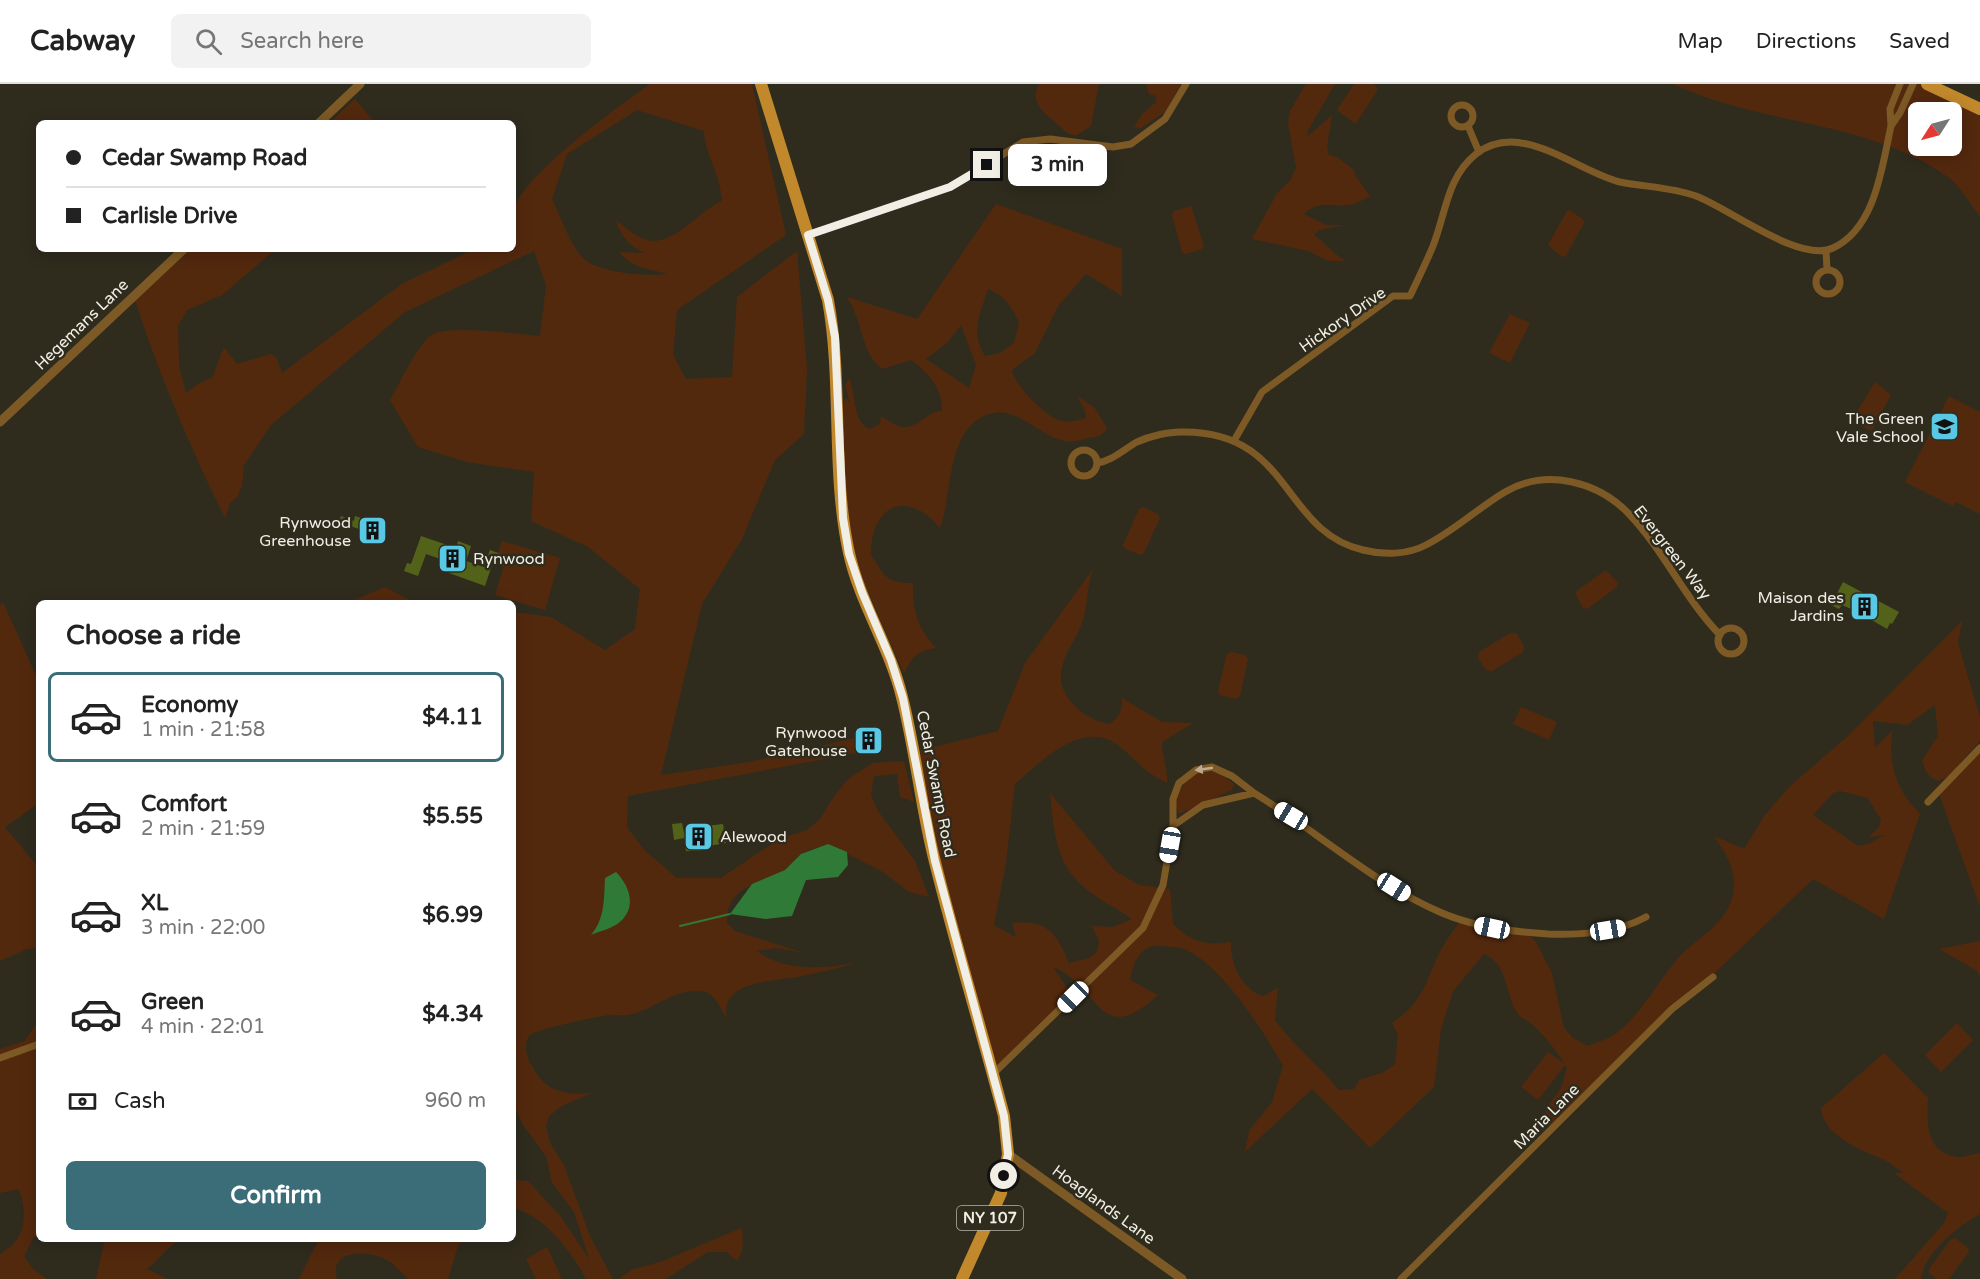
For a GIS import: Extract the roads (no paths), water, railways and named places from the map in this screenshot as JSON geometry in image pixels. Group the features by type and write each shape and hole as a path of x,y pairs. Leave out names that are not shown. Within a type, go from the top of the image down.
{"main road":[{"name":"Cedar Swamp Road","path":"760,84 828,300 835,337 843,518 849,554 862,592 891,660 903,698 935,861 1004,1116 1008,1154 1001,1193 962,1279"},
{"path":"1927,84 1980,109"}],"street":[{"path":"323,120 360,84"},
{"path":"808,235 950,187 975,174 1007,150 1023,142 1050,140 1113,147 1131,144 1165,119 1186,84"},
{"path":"1827,270 1826,250 1835,248 1851,233 1873,204 1891,126 1890,109 1900,84"},
{"path":"1891,126 1900,113 1913,84"},
{"path":"1468,126 1479,152"},
{"name":"Hickory Drive","path":"1235,439 1262,392 1393,296 1410,296 1433,246 1454,179 1463,165 1479,152 1496,144 1518,142 1535,146 1613,179 1696,196 1784,242 1826,250"},
{"name":"Hegemans Lane","path":"0,422 181,252"},
{"name":"Evergreen Way","path":"1097,463 1141,441 1169,433 1198,433 1235,439 1273,468 1323,531 1344,544 1377,553 1408,552 1425,546 1507,491 1525,484 1548,480 1569,481 1594,488 1629,514 1720,635"},
{"path":"1928,802 1980,748"},
{"path":"993,1074 1143,928 1163,885 1173,826 1174,793 1179,783 1196,770 1212,767 1221,770 1412,898 1469,922 1528,933 1563,935 1623,927 1646,917"},
{"path":"1173,826 1203,805 1254,793"},
{"name":"Maria Lane","path":"1401,1279 1672,1010 1713,977"},
{"path":"0,1058 36,1045"},
{"name":"Hoaglands Lane","path":"1008,1154 1182,1279"}],"waterway":[{"path":"680,926 730,914"}],"place":[{"name":"The Green Vale School","path":"1945,427"},
{"name":"Rynwood Greenhouse","path":"372,531"},
{"name":"Rynwood","path":"452,558"},
{"name":"Maison des Jardins","path":"1865,606"},
{"name":"Rynwood Gatehouse","path":"868,741"},
{"name":"Alewood","path":"699,836"}]}
